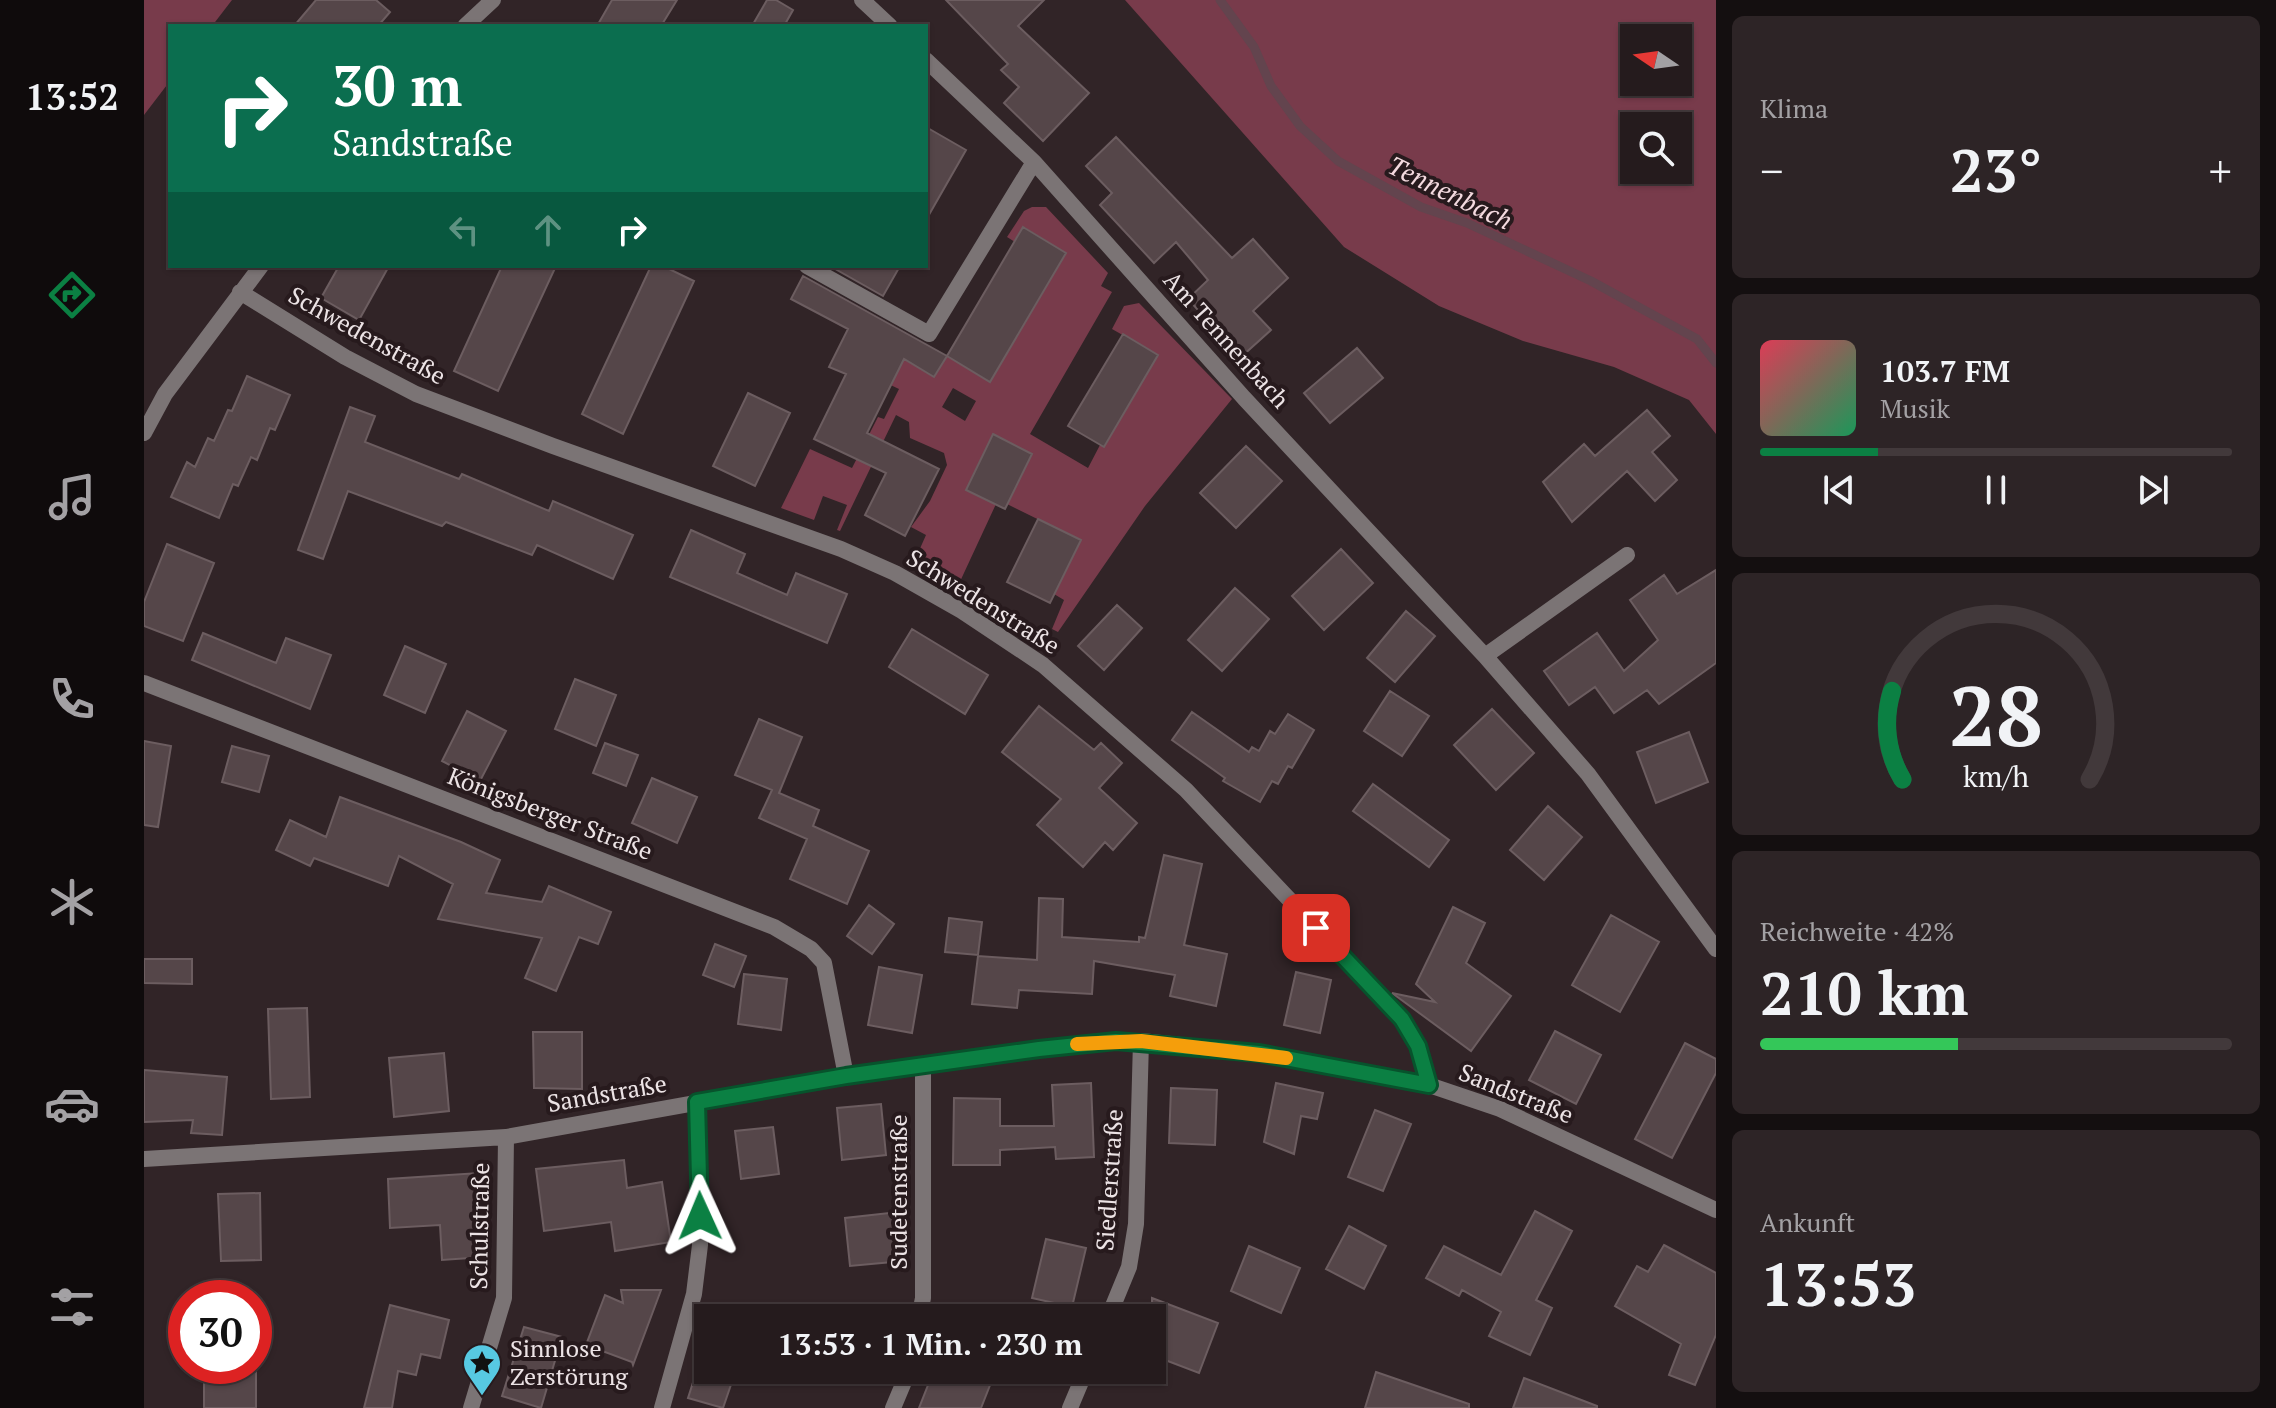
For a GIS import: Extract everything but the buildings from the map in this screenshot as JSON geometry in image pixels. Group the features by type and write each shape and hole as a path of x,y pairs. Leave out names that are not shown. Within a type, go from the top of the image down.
{"street":[{"path":"467,24 493,0"},
{"path":"862,0 888,24"},
{"name":"Am Tennenbach","path":"928,62 1034,162 1244,398 1485,656 1588,774 1716,949"},
{"path":"811,268 929,334 1034,162"},
{"path":"144,433 165,394 259,268"},
{"name":"Schwedenstraße","path":"240,292 345,357 416,394 826,544 895,573 962,611 1043,665 1186,790 1402,1019 1418,1046 1429,1085"},
{"path":"1485,656 1627,555"},
{"name":"Königsberger Straße","path":"144,683 774,927 799,941 824,963 846,1076"},
{"name":"Sandstraße","path":"144,1159 506,1137 846,1076 1087,1043 1141,1041 1259,1053 1429,1085 1500,1109 1716,1210"},
{"name":"Siedlerstraße","path":"1114,1304 1129,1267 1136,1224 1141,1041"},
{"name":"Sudetenstraße","path":"922,1304 923,1065"},
{"path":"662,1408 694,1294 700,1245 697,1102"},
{"name":"Schulstraße","path":"471,1408 504,1298 506,1137"},
{"path":"893,1408 903,1384"},
{"path":"1070,1408 1080,1384"}],"shaded area":[{"path":"144,0 232,0 214,24 168,24 168,84 144,115"},
{"path":"1125,0 1716,0 1716,434 1689,400 1614,367 1523,341 1439,306 1344,247"},
{"path":"1032,207 1046,207 1108,273 1101,286 1112,292 1030,434 1088,468 1100,445 1104,447 1158,355 1112,329 1124,306 1139,303 1232,399 1145,506 1058,632 1052,629 1064,600 1054,594 1080,540 1007,504 1032,454 994,435 996,504 957,588 914,562 926,535 911,527 930,501 947,465 944,453 910,438 909,422 896,415 840,531 837,530 847,505 823,496 814,520 781,508 810,449 852,468 878,417 884,419 899,389 863,372 870,340 919,368 947,356 990,382 1066,253 1024,227 1015,242 1007,237 1024,211","holes":["953,388 976,401 965,421 942,407"]}],"waterway":[{"name":"Tennenbach","path":"1220,0 1254,47 1271,86 1300,126 1338,161 1421,207 1467,223 1591,281 1697,339 1716,363"}],"slow traffic":[{"path":"1077,1044 1141,1041 1286,1058"}],"place":[{"name":"Sinnlose Zerstörung","path":"482,1397"}],"route":[{"path":"700,1216 697,1102 846,1076 1116,1041 1259,1053 1429,1085 1418,1046 1402,1019 1316,928"}]}
